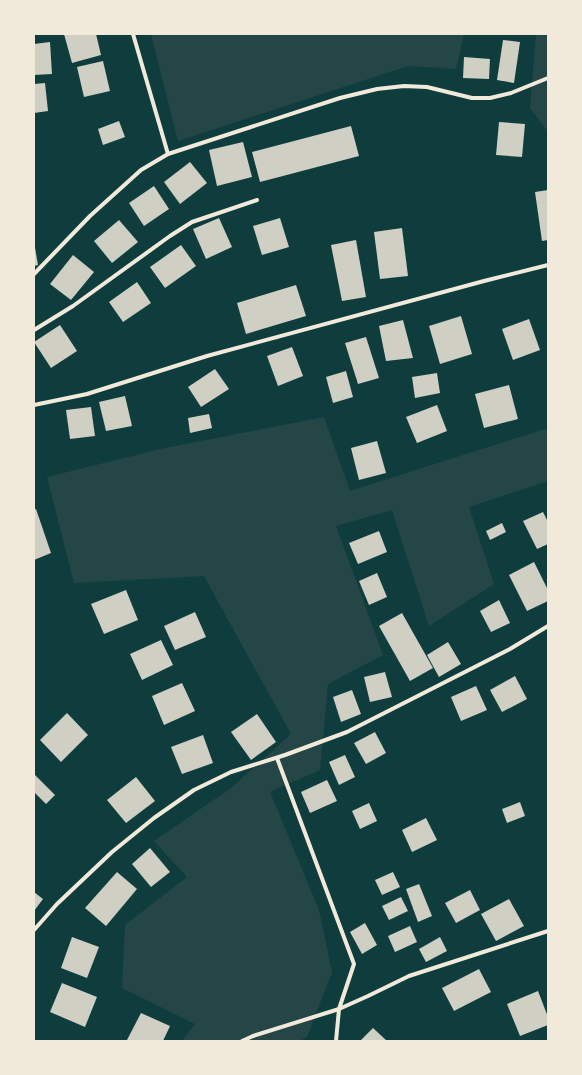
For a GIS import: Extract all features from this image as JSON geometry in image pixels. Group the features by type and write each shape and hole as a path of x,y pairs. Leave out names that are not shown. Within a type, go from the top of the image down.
{"street":[{"path":"133,34 168,154"},
{"path":"34,274 95,211 141,170 168,154 340,98 377,89 404,86 427,87 472,98 490,98 511,94 548,78"},
{"path":"34,330 73,306 170,236 192,222 257,200"},
{"path":"34,405 87,394 207,356 548,265"},
{"path":"34,930 72,889 112,852 154,818 194,790 231,772 277,758 347,732 510,649 548,626"},
{"path":"277,758 354,964 339,1009 336,1041"},
{"path":"242,1041 253,1036 339,1009 409,976 548,931"}],"shaded area":[{"path":"151,34 464,34 456,69 408,66 178,141"},
{"path":"536,34 548,34 548,132 530,108"},
{"path":"324,417 350,491 548,428 548,481 469,507 494,584 429,626 392,510 336,526 383,655 328,684 320,770 270,792 319,910 332,972 307,1037 299,1041 182,1041 195,1024 122,988 125,925 187,877 154,841 231,788 291,734 204,576 74,583 47,477 165,448"}],"building":[{"path":"64,34 96,34 101,55 72,63"},
{"path":"503,40 520,42 514,83 497,80"},
{"path":"50,42 52,74 34,75 34,44"},
{"path":"464,57 490,59 489,79 463,78"},
{"path":"103,61 110,91 84,97 77,67"},
{"path":"45,83 48,111 34,113 34,84"},
{"path":"119,121 125,137 103,145 98,129"},
{"path":"499,122 525,124 522,157 496,155"},
{"path":"351,126 359,156 260,182 252,152"},
{"path":"243,142 252,177 217,186 209,150"},
{"path":"190,162 207,183 180,204 164,182"},
{"path":"154,186 169,209 144,226 129,203"},
{"path":"548,190 548,240 542,241 535,192"},
{"path":"219,218 232,247 206,259 193,229"},
{"path":"280,218 289,247 262,255 253,226"},
{"path":"119,220 138,242 112,263 94,241"},
{"path":"402,228 408,276 380,279 374,232"},
{"path":"356,240 366,297 342,301 331,245"},
{"path":"34,242 38,265 34,266"},
{"path":"181,245 196,266 165,288 150,267"},
{"path":"73,255 94,272 71,300 50,284"},
{"path":"137,282 151,303 123,322 109,302"},
{"path":"296,285 306,316 246,334 237,303"},
{"path":"461,316 472,354 440,364 429,326"},
{"path":"529,319 540,350 513,360 502,329"},
{"path":"403,320 413,358 386,361 379,326"},
{"path":"60,325 77,351 51,368 34,342"},
{"path":"366,337 379,378 358,384 345,343"},
{"path":"292,347 303,376 278,386 267,356"},
{"path":"215,369 229,389 201,407 188,387"},
{"path":"346,371 353,397 333,403 326,377"},
{"path":"437,373 440,393 415,398 412,377"},
{"path":"509,385 518,419 484,428 475,394"},
{"path":"125,396 132,426 106,431 99,402"},
{"path":"437,405 447,431 417,443 406,417"},
{"path":"91,407 95,436 70,439 66,410"},
{"path":"209,414 212,428 190,433 188,418"},
{"path":"377,441 386,473 359,480 351,448"},
{"path":"36,509 51,553 34,560 34,510"},
{"path":"543,512 548,522 548,544 537,549 523,521"},
{"path":"502,523 506,532 490,540 486,531"},
{"path":"379,531 387,552 358,564 349,543"},
{"path":"534,562 548,590 548,601 527,611 509,575"},
{"path":"377,573 387,597 369,605 359,581"},
{"path":"126,590 138,620 104,634 91,604"},
{"path":"499,600 510,623 491,632 480,611"},
{"path":"195,612 206,637 175,650 164,626"},
{"path":"402,613 433,668 410,681 379,626"},
{"path":"161,640 173,665 142,680 130,654"},
{"path":"448,642 461,664 439,677 427,655"},
{"path":"385,672 392,697 370,702 364,677"},
{"path":"515,676 527,699 502,712 490,690"},
{"path":"182,683 195,711 164,725 152,696"},
{"path":"476,686 487,710 461,721 451,697"},
{"path":"352,690 361,714 341,722 333,697"},
{"path":"67,713 88,735 61,762 40,740"},
{"path":"257,714 276,742 251,760 231,732"},
{"path":"375,732 386,753 366,764 354,743"},
{"path":"203,735 213,763 182,774 171,747"},
{"path":"345,755 355,777 339,785 329,762"},
{"path":"34,774 55,795 46,804 34,792"},
{"path":"136,777 155,801 126,823 107,800"},
{"path":"327,780 337,801 310,813 301,792"},
{"path":"520,802 525,816 507,823 502,809"},
{"path":"369,803 377,821 360,829 352,811"},
{"path":"426,818 437,840 412,852 402,830"},
{"path":"150,848 170,872 151,887 132,864"},
{"path":"117,872 137,889 106,926 85,908"},
{"path":"393,872 400,887 382,895 375,880"},
{"path":"419,884 432,916 418,922 406,889"},
{"path":"470,890 480,910 456,923 445,903"},
{"path":"34,892 43,899 34,911"},
{"path":"401,897 408,911 389,920 382,906"},
{"path":"509,899 524,926 496,941 481,914"},
{"path":"365,923 377,945 362,954 350,932"},
{"path":"410,926 417,942 395,952 388,936"},
{"path":"72,937 99,947 87,978 61,968"},
{"path":"440,937 447,951 426,962 419,949"},
{"path":"479,969 491,992 454,1011 442,988"},
{"path":"62,983 97,997 85,1027 50,1012"},
{"path":"538,991 548,1017 548,1025 520,1036 507,1004"},
{"path":"141,1013 170,1026 163,1041 127,1040"},
{"path":"373,1028 387,1041 360,1041"}]}
